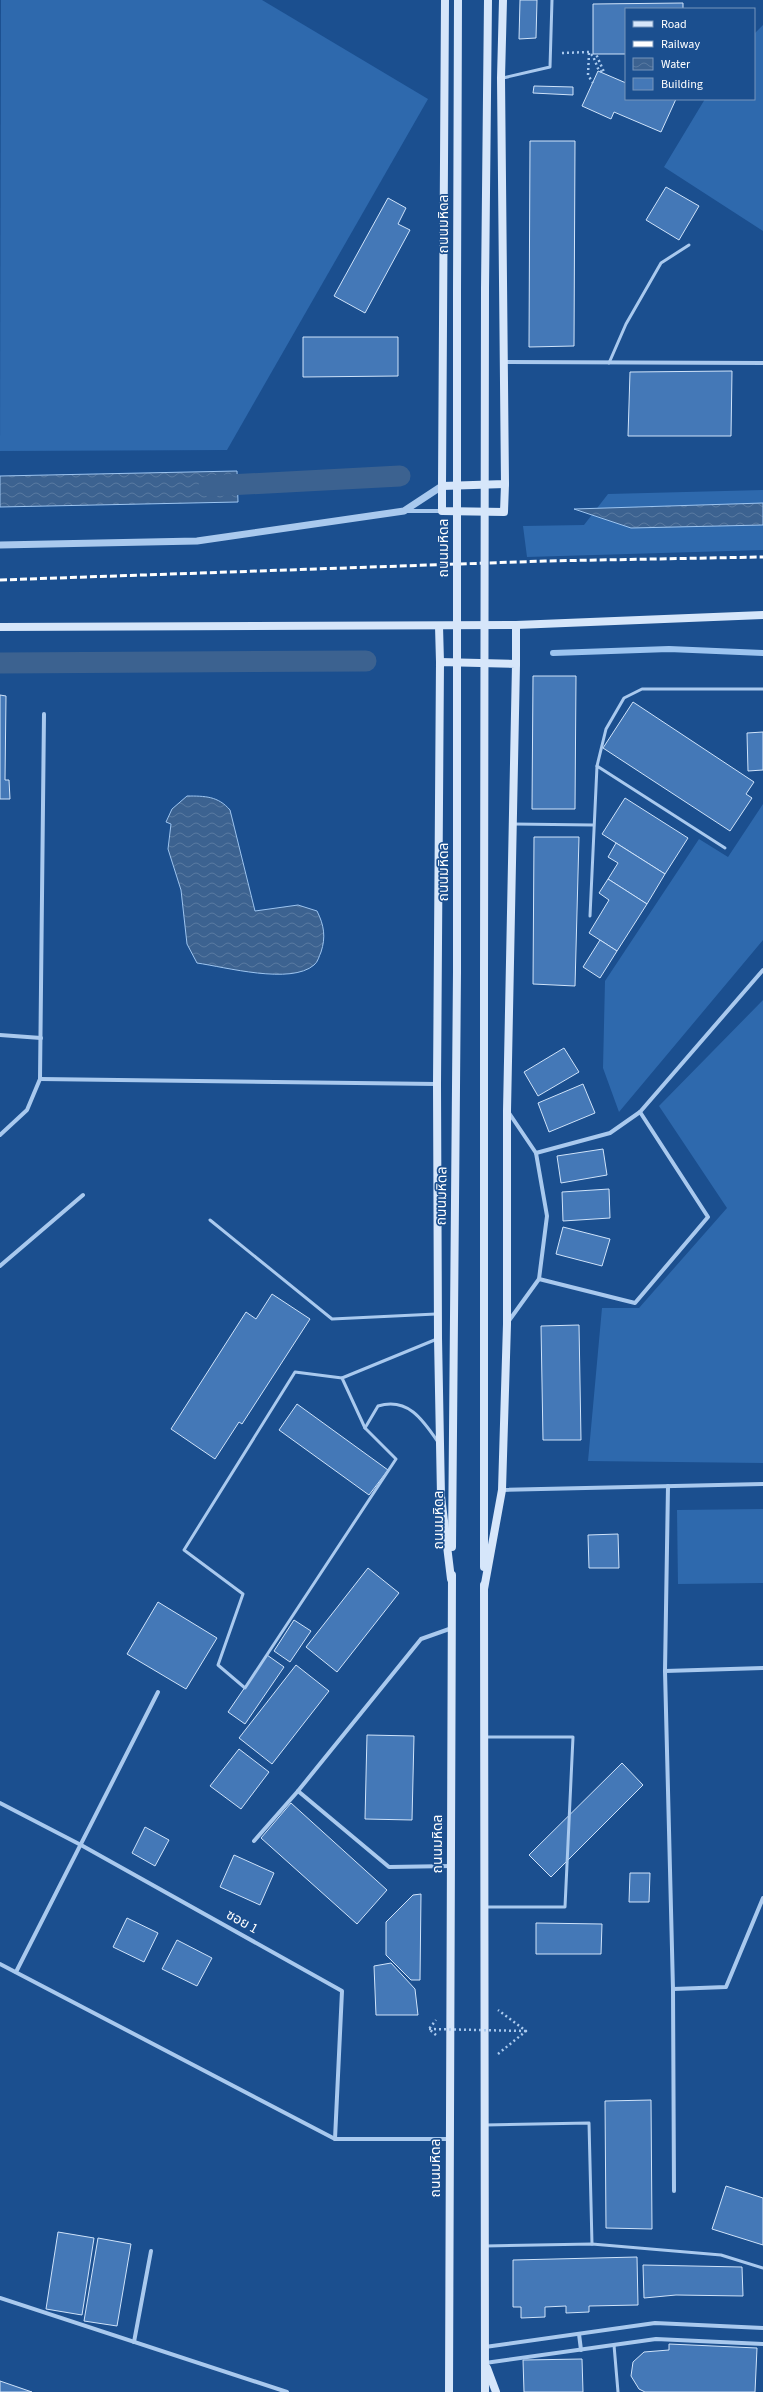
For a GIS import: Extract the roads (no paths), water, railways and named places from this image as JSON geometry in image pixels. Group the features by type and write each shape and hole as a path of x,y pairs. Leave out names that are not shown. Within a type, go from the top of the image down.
{"main road":[{"path":"446,0 442,511 504,512 501,78 503,0"},
{"name":"ถนนมหิดล","path":"449,2392 452,1579 457,972 458,0"},
{"path":"485,2392 484,974 485,289 488,0"},
{"path":"442,486 505,484"},
{"path":"0,627 516,625 763,615"},
{"path":"484,1589 502,1490 507,1324 507,1111 516,625"},
{"path":"440,626 437,1084 438,1338 441,1496 452,1579"},
{"path":"440,662 516,664"},
{"path":"485,2363 496,2392"}],"street":[{"path":"503,362 763,363"},
{"path":"404,512 442,486"},
{"path":"0,545 197,541 404,512 442,511"},
{"path":"0,1135 27,1110 40,1079 42,1038 44,714"},
{"path":"536,1153 610,1133 640,1112 763,970"},
{"path":"0,1035 42,1038"},
{"path":"40,1079 437,1084"},
{"path":"507,1111 536,1153 547,1216 539,1279 507,1324"},
{"path":"539,1279 635,1303 708,1217 640,1112"},
{"path":"1,1265 83,1195"},
{"path":"502,1490 763,1484"},
{"path":"668,1486 666,1671 673,1990 674,2191"},
{"path":"254,1841 298,1790 421,1639 453,1628"},
{"path":"666,1671 763,1668"},
{"path":"16,1972 158,1692"},
{"path":"298,1790 389,1867 451,1866"},
{"name":"ซอย 1","path":"0,1803 81,1845 342,1991 335,2139"},
{"path":"673,1990 726,1987 763,1898"},
{"path":"0,1964 335,2139 449,2139"},
{"path":"134,2342 152,2251"},
{"path":"0,2298 287,2392"},
{"path":"485,2347 655,2323 763,2328"},
{"path":"579,2334 581,2350"},
{"path":"485,2363 656,2339 763,2344"}],"lane":[{"path":"501,78 550,67 552,53 552,0"},
{"path":"609,363 626,324 661,263 689,246"},
{"path":"590,916 593,825 597,766 606,729 624,698 642,689 763,689"},
{"path":"597,766 725,848"},
{"path":"513,824 593,825"},
{"path":"210,1220 332,1319 438,1314"},
{"path":"342,1378 365,1428 396,1459 245,1688 218,1665 243,1594 184,1550 295,1372 342,1378 438,1338"},
{"path":"365,1428 378,1406 390,1403 409,1408 424,1421 440,1446"},
{"path":"485,1737 573,1737 565,1907 485,1908"},
{"path":"485,2125 589,2123 592,2244"},
{"path":"485,2246 592,2244 721,2255 763,2268"},
{"path":"614,2345 618,2392"}],"water":[{"path":"237,471 238,502 0,507 0,476"},
{"path":"763,503 763,525 631,528 574,509"},
{"path":"187,796 200,796 216,799 230,810 255,911 298,905 317,911 323,926 324,936 323,947 314,965 304,971 290,974 274,974 240,971 197,963 187,944 181,890 168,849 171,824 166,822 172,809"}],"waterway":[{"path":"209,486 400,476"},
{"path":"553,653 669,649 763,653"},
{"path":"0,663 366,661"}],"railway":[{"path":"0,580 545,561 763,557"}]}
